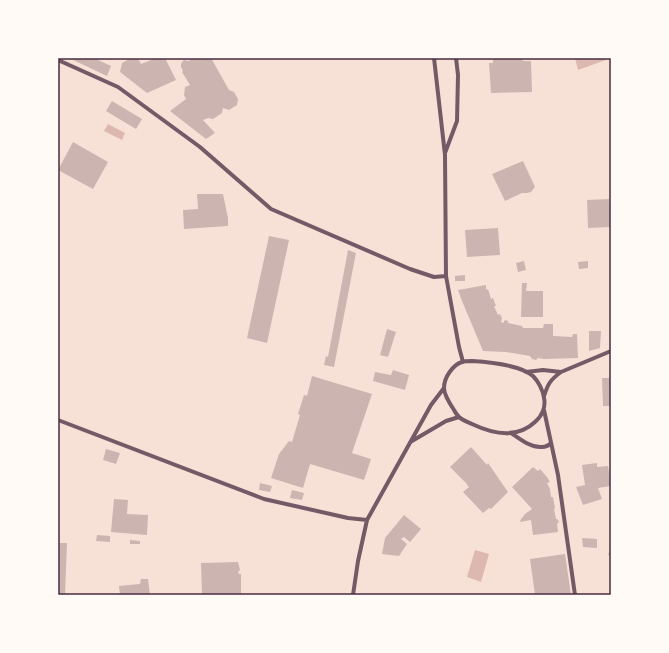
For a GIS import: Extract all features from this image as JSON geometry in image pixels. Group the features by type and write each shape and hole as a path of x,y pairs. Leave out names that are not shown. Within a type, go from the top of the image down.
{"street":[{"path":"434,58 445,155 446,276 463,362"},
{"path":"445,155 457,122 458,75 456,58"},
{"path":"58,60 118,87 200,147 271,209 410,269 434,277 446,276"},
{"path":"576,595 558,476 544,410 544,396 548,384 555,376 561,372 611,351"},
{"path":"353,595 358,561 367,520 431,405 444,388 448,374 456,365 463,362 472,361 489,362 526,372 533,377 541,388 544,396"},
{"path":"526,372 542,370 561,372"},
{"path":"444,388 449,403 459,417 479,427 498,433 512,433 523,430 535,422 544,410"},
{"path":"411,441 446,421 459,417"},
{"path":"58,420 264,500 348,518 367,520"},
{"path":"512,433 521,441 534,446 542,447 551,443"}],"shaded area":[{"path":"575,58 605,58 606,60 578,70"},
{"path":"108,124 125,133 122,140 104,131"},
{"path":"475,550 489,554 481,582 467,577"}],"building":[{"path":"69,58 94,58 111,66 107,76"},
{"path":"131,58 138,58 141,64 156,58 165,58 176,80 147,93 120,72 122,63"},
{"path":"194,58 199,58 201,60 211,58 229,90 234,92 238,99 237,105 229,110 223,108 222,113 213,119 208,118 203,120 215,133 206,139 170,111 186,99 184,95 185,87 190,85 182,72 181,64 184,60 188,61"},
{"path":"493,58 522,58 523,61 531,61 532,92 491,93 489,63 493,63"},
{"path":"112,101 142,119 136,129 106,111"},
{"path":"73,142 108,162 93,189 58,170"},
{"path":"523,161 535,187 531,192 522,193 505,201 492,174"},
{"path":"197,194 223,194 228,218 228,226 184,229 183,210 198,209"},
{"path":"609,199 609,205 611,205 610,227 588,228 587,200"},
{"path":"498,228 500,255 467,257 465,230"},
{"path":"269,236 289,240 267,343 247,338"},
{"path":"348,250 356,253 334,367 324,365 326,356 328,357"},
{"path":"524,261 526,270 518,272 516,263"},
{"path":"588,261 588,268 579,269 578,262"},
{"path":"465,275 465,281 455,281 455,276"},
{"path":"522,283 527,283 526,291 543,291 543,317 521,317"},
{"path":"486,285 486,290 488,289 491,299 493,298 496,306 494,306 498,315 500,314 502,318 501,322 503,323 505,320 508,321 508,323 522,326 523,328 543,328 544,324 553,324 553,336 572,337 573,334 577,334 578,358 538,358 536,360 532,359 530,356 506,352 483,351 458,290"},
{"path":"387,329 396,332 388,357 380,355"},
{"path":"589,331 601,331 600,348 589,351"},
{"path":"393,370 409,375 405,390 373,381 375,372 391,375"},
{"path":"609,375 611,375 611,406 603,406 602,378 609,378"},
{"path":"312,376 372,394 352,453 371,459 364,480 310,464 303,488 271,478 279,454 289,441 292,442 300,415 298,414 304,395 307,396"},
{"path":"471,447 487,465 488,463 508,492 491,509 489,508 483,513 463,492 469,487 450,467"},
{"path":"106,449 120,453 116,464 103,460"},
{"path":"597,463 597,467 608,466 611,486 598,488 602,499 583,505 576,487 585,485 582,465"},
{"path":"533,467 538,471 540,469 550,482 547,483 550,489 551,497 553,497 556,519 559,522 557,524 558,532 533,535 531,520 520,522 525,514 532,509 512,487"},
{"path":"260,483 272,486 270,492 259,490"},
{"path":"292,490 304,493 302,500 290,498"},
{"path":"114,499 128,500 127,514 148,515 147,535 111,532"},
{"path":"404,515 421,529 410,542 404,537 401,539 407,544 399,556 382,554 385,538"},
{"path":"97,535 110,536 110,542 96,541"},
{"path":"582,538 597,539 597,548 583,547"},
{"path":"130,540 140,541 140,544 130,544"},
{"path":"58,543 67,543 65,595 58,594"},
{"path":"611,547 611,556 608,555"},
{"path":"565,554 571,595 535,595 530,559"},
{"path":"238,562 240,570 238,572 241,574 241,595 202,595 201,563"},
{"path":"141,579 148,579 150,595 120,595 119,586 140,584"}]}
